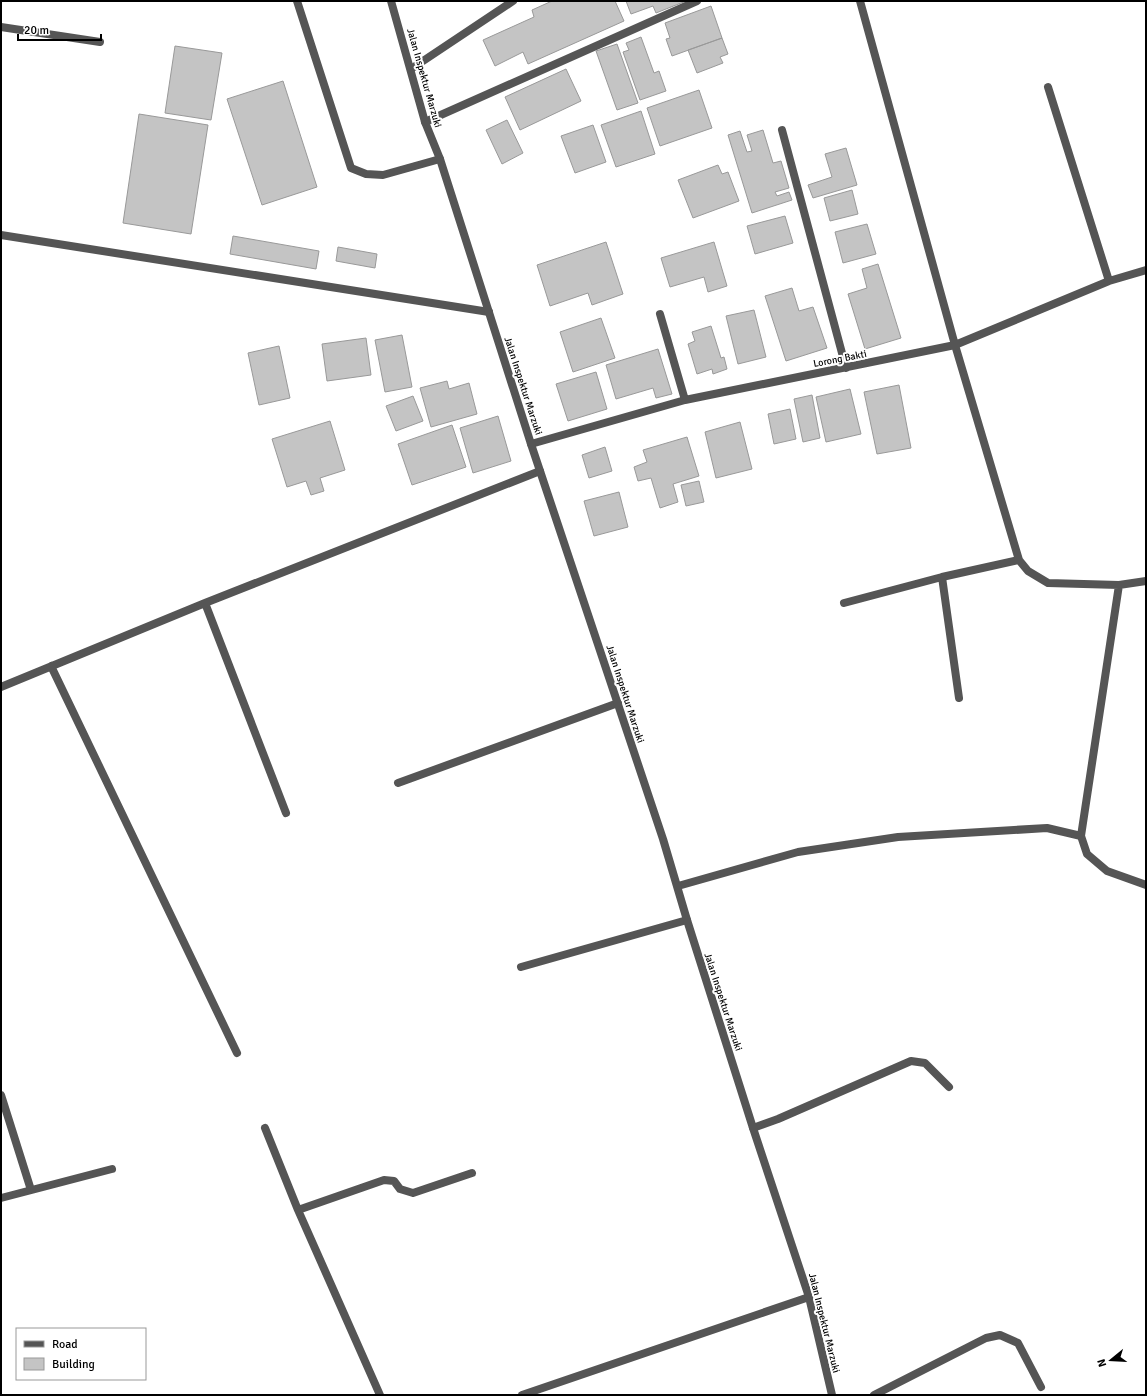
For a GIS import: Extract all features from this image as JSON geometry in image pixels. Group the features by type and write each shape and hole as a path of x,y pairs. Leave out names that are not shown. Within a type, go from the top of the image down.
{"street":[{"path":"297,1 351,168 366,174 383,175 440,159"},
{"name":"Jalan Inspektur Marzuki","path":"391,1 425,122 440,159 531,444 678,886 687,920 753,1128 809,1297 832,1395"},
{"path":"411,69 514,1"},
{"path":"425,122 697,1"},
{"path":"860,1 955,345 1019,560 1028,571 1048,583 1119,585 1146,581"},
{"path":"1,27 100,42"},
{"path":"1048,88 1109,281"},
{"path":"782,130 846,368"},
{"path":"1,235 489,312"},
{"name":"Lorong Bakti","path":"531,444 685,400 955,345 1109,281 1146,270"},
{"path":"660,314 685,400"},
{"path":"1,687 205,603 540,471"},
{"path":"844,603 942,577 1019,560"},
{"path":"942,577 959,698"},
{"path":"1119,585 1081,836 1087,854 1107,871 1146,885"},
{"path":"205,603 286,813"},
{"path":"51,666 237,1053"},
{"path":"398,783 618,703"},
{"path":"678,886 798,852 898,837 1047,828 1081,836"},
{"path":"521,967 687,920"},
{"path":"753,1128 778,1119 911,1061 925,1063 949,1087"},
{"path":"1,1095 32,1190"},
{"path":"265,1128 298,1210 380,1395"},
{"path":"1,1198 112,1169"},
{"path":"298,1210 384,1180 394,1181 400,1189 413,1193 472,1173"},
{"path":"522,1395 809,1297"},
{"path":"874,1395 986,1338 1000,1335 1018,1343 1041,1387"}],"building":[{"path":"552,1 615,1 624,21 528,64 523,52 495,66 483,40 534,17 532,10"},
{"path":"626,1 686,1 656,13 653,6 631,14"},
{"path":"711,6 722,38 672,56 666,39 670,38 665,23"},
{"path":"641,37 654,73 659,71 666,91 640,100 623,52 629,50 626,43"},
{"path":"722,38 728,54 720,57 723,63 697,73 688,50"},
{"path":"617,44 638,103 617,110 596,51"},
{"path":"175,46 222,53 211,120 165,113"},
{"path":"566,69 581,101 520,130 505,97"},
{"path":"283,81 317,187 262,205 227,99"},
{"path":"699,90 712,128 660,146 647,108"},
{"path":"641,111 655,154 616,167 601,125"},
{"path":"139,114 208,125 191,234 123,223"},
{"path":"507,120 523,153 502,164 486,130"},
{"path":"593,125 606,162 575,173 561,136"},
{"path":"763,130 773,163 781,161 789,188 775,192 777,196 789,192 792,200 752,213 728,135 740,131 747,152 752,151 747,135"},
{"path":"846,148 857,185 813,198 808,185 832,177 825,154"},
{"path":"718,165 722,174 728,172 739,201 693,218 678,180"},
{"path":"852,190 858,214 830,221 824,198"},
{"path":"785,216 793,243 755,254 747,226"},
{"path":"867,224 876,254 843,263 835,232"},
{"path":"233,236 319,251 316,269 230,254"},
{"path":"606,242 623,294 592,305 588,293 550,306 537,265"},
{"path":"714,242 727,286 708,292 704,277 670,287 661,258"},
{"path":"338,247 377,254 375,268 336,261"},
{"path":"878,264 901,338 865,349 848,294 867,288 862,269"},
{"path":"792,288 799,311 813,307 827,348 786,361 765,296"},
{"path":"754,310 766,357 738,364 726,316"},
{"path":"601,318 615,358 573,372 560,332"},
{"path":"711,326 721,358 724,357 727,369 713,374 712,369 697,374 688,344 695,341 692,332"},
{"path":"402,335 412,387 385,392 375,340"},
{"path":"366,338 371,375 327,381 322,344"},
{"path":"279,346 290,398 259,405 248,353"},
{"path":"658,349 672,394 656,398 653,388 616,399 606,365"},
{"path":"596,372 607,409 568,421 556,384"},
{"path":"447,381 449,389 469,383 477,414 431,427 420,388"},
{"path":"899,385 911,448 877,454 864,392"},
{"path":"850,389 861,434 826,442 816,397"},
{"path":"812,395 820,438 803,442 794,399"},
{"path":"413,396 423,421 396,431 386,406"},
{"path":"790,409 796,439 774,444 768,414"},
{"path":"498,416 511,461 473,473 460,428"},
{"path":"330,421 345,470 320,478 324,491 311,495 306,481 287,487 272,439"},
{"path":"740,422 752,469 716,478 705,432"},
{"path":"452,425 466,467 412,485 398,444"},
{"path":"687,437 699,476 673,484 678,502 660,508 651,478 638,481 634,467 647,462 643,450"},
{"path":"605,447 612,471 589,478 582,455"},
{"path":"699,481 704,502 686,506 681,485"},
{"path":"619,492 628,527 594,536 584,501"}]}
